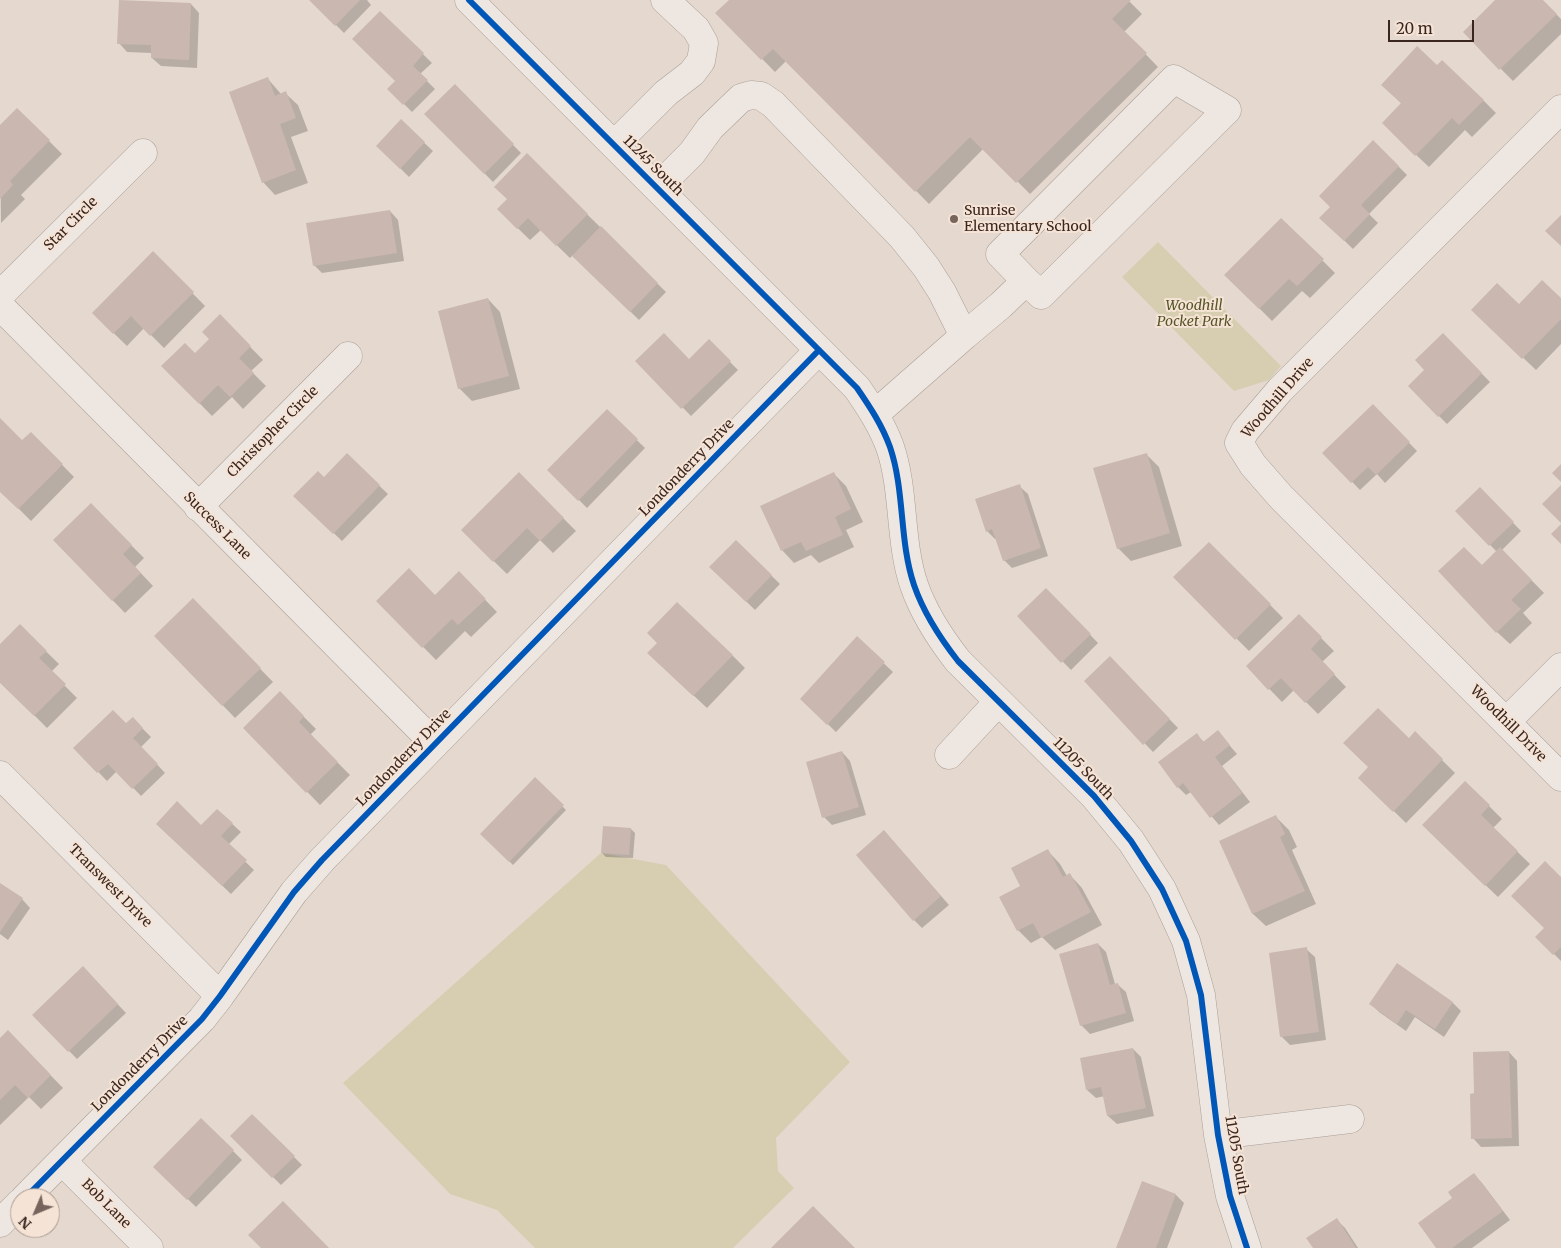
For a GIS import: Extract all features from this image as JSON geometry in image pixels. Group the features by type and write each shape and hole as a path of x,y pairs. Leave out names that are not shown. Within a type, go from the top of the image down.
{"street":[{"name":"11245 South","path":"470,0 820,350"},
{"path":"614,145 666,93 692,73 701,61 704,43 696,29 665,0"},
{"path":"1174,80 1227,110 1041,296 1026,281 1000,254 1174,80"},
{"path":"657,188 692,153 710,128 741,98 752,95 761,96 773,104 902,237 931,275 964,336"},
{"name":"Woodhill Drive","path":"1561,109 1280,390 1245,431 1239,443 1253,465 1281,497 1561,777"},
{"name":"Star Circle","path":"0,295 143,153"},
{"path":"875,414 1026,281"},
{"name":"Success Lane","path":"0,306 436,744"},
{"name":"11205 South","path":"820,350 857,388 875,414 890,448 898,484 907,555 914,585 925,612 940,638 958,661 1094,796 1131,841 1162,889 1186,941 1201,995 1218,1135 1230,1196 1247,1248"},
{"name":"Londonderry Drive","path":"35,1188 202,1019 294,892 322,860 820,350"},
{"name":"Christopher Circle","path":"198,507 348,356"},
{"path":"1506,722 1561,667"},
{"path":"949,755 998,702"},
{"name":"Transwest Drive","path":"0,776 220,996"},
{"path":"1218,1135 1350,1118"},
{"name":"Bob Lane","path":"62,1161 149,1248"},
{"path":"0,1223 10,1213"}],"green space":[{"name":"Woodhill Pocket Park","path":"1158,242 1281,366 1269,380 1234,391 1122,277"},
{"path":"601,853 666,865 850,1062 776,1138 778,1171 794,1188 733,1248 535,1248 497,1210 450,1194 343,1083"}],"building":[{"path":"119,0 191,3 189,60 151,58 151,45 117,44"},
{"path":"309,0 360,0 335,26"},
{"path":"729,0 1131,0 1112,19 1147,53 1016,183 970,137 915,192 773,49 761,60 715,13"},
{"path":"1495,0 1543,0 1557,14 1499,70 1463,32"},
{"path":"380,11 424,53 413,66 428,80 403,105 387,89 395,81 352,39"},
{"path":"1417,46 1437,65 1442,60 1484,100 1459,125 1452,118 1415,156 1382,123 1401,103 1381,85"},
{"path":"268,77 275,96 286,91 296,118 280,124 296,170 262,183 229,92"},
{"path":"455,84 514,144 484,174 424,114"},
{"path":"17,108 50,140 10,181 13,185 0,199 0,125"},
{"path":"401,119 425,142 400,169 376,146"},
{"path":"1373,140 1399,166 1361,205 1370,214 1344,241 1319,218 1330,207 1319,196"},
{"path":"527,153 588,214 556,246 528,218 517,229 497,209 507,199 494,187"},
{"path":"390,210 397,253 313,266 306,223"},
{"path":"1561,215 1561,246 1545,231"},
{"path":"1281,218 1324,259 1297,286 1289,279 1259,309 1224,275"},
{"path":"601,226 658,283 630,312 572,256"},
{"path":"153,251 194,292 150,336 131,316 113,334 92,313"},
{"path":"1542,280 1561,298 1561,319 1522,359 1471,310 1497,283 1519,304"},
{"path":"488,298 509,376 458,389 438,311"},
{"path":"220,314 251,346 239,358 254,373 230,397 218,385 199,404 161,366 185,343 195,353 209,339 202,332"},
{"path":"664,333 689,359 709,339 731,361 681,409 635,361"},
{"path":"1443,333 1482,373 1438,417 1408,386 1424,370 1415,360"},
{"path":"1373,404 1410,442 1376,475 1368,467 1351,483 1322,453"},
{"path":"607,409 638,439 578,501 547,470"},
{"path":"0,418 22,440 31,432 63,464 18,509 0,492"},
{"path":"347,453 380,485 333,534 293,496 318,471 324,477"},
{"path":"1147,453 1170,533 1117,549 1093,468"},
{"path":"1561,464 1561,482 1552,473"},
{"path":"519,472 564,518 540,541 527,528 493,562 461,530"},
{"path":"834,472 851,509 835,517 843,535 806,551 801,542 781,551 760,506"},
{"path":"1020,484 1041,548 1003,561 992,529 986,532 975,499"},
{"path":"1561,485 1561,523 1542,504"},
{"path":"1480,487 1514,522 1489,546 1455,511"},
{"path":"91,503 132,545 123,554 141,573 112,601 53,540"},
{"path":"1561,524 1561,544 1551,534"},
{"path":"736,540 772,575 746,602 709,567"},
{"path":"1209,542 1271,604 1235,640 1173,577"},
{"path":"1464,547 1482,565 1500,547 1532,580 1511,600 1521,609 1496,633 1438,571"},
{"path":"409,568 435,595 459,571 486,599 458,625 452,619 422,648 376,601"},
{"path":"1046,588 1091,634 1061,663 1017,616"},
{"path":"193,598 261,668 222,706 154,636"},
{"path":"677,602 733,655 693,696 647,653 657,643 647,633"},
{"path":"1299,614 1322,637 1311,649 1335,674 1305,703 1281,678 1268,690 1246,666"},
{"path":"20,624 47,651 39,658 66,684 34,716 0,683 0,644"},
{"path":"857,636 885,662 827,725 800,699"},
{"path":"1110,656 1170,719 1143,745 1084,681"},
{"path":"280,691 304,716 299,722 338,762 306,793 243,728"},
{"path":"1378,708 1409,738 1415,731 1443,759 1393,812 1358,778 1368,767 1343,743"},
{"path":"113,710 126,723 133,717 143,728 133,738 158,764 132,789 108,764 97,773 73,748"},
{"path":"1218,730 1230,745 1215,757 1242,793 1210,818 1183,783 1177,788 1158,762 1197,733 1203,742"},
{"path":"842,751 859,807 822,818 806,762"},
{"path":"535,777 564,805 509,862 480,834"},
{"path":"1465,781 1490,805 1481,815 1518,851 1485,886 1422,825"},
{"path":"177,801 201,825 217,809 233,823 221,836 247,860 222,886 156,824"},
{"path":"1276,815 1285,834 1280,837 1305,891 1252,914 1219,841"},
{"path":"603,826 631,828 629,855 601,853"},
{"path":"884,830 941,896 913,921 856,855"},
{"path":"1048,849 1063,877 1070,873 1091,912 1041,938 1033,923 1017,931 999,897 1020,886 1011,868"},
{"path":"1545,861 1561,877 1561,947 1553,955 1535,937 1544,928 1511,896"},
{"path":"0,883 23,898 0,932"},
{"path":"1098,943 1110,985 1118,983 1126,1013 1080,1026 1059,954"},
{"path":"1307,947 1319,1032 1280,1037 1269,953"},
{"path":"1397,963 1453,1002 1435,1029 1406,1010 1397,1024 1369,1004"},
{"path":"83,966 118,1004 68,1052 32,1015"},
{"path":"8,1030 51,1075 28,1098 15,1085 0,1100 0,1038"},
{"path":"1133,1048 1146,1108 1107,1116 1101,1087 1086,1090 1080,1058"},
{"path":"1509,1051 1512,1138 1471,1139 1470,1094 1474,1093 1473,1052"},
{"path":"252,1114 295,1156 272,1178 230,1136"},
{"path":"201,1118 234,1150 187,1200 153,1167"},
{"path":"1474,1173 1503,1211 1452,1248 1436,1248 1418,1223 1452,1198 1448,1192"},
{"path":"1142,1181 1176,1194 1156,1248 1116,1248"},
{"path":"283,1201 329,1248 261,1248 248,1235"},
{"path":"813,1206 855,1248 771,1248"},
{"path":"1337,1218 1356,1248 1313,1248 1306,1238"}],"cycle path":[{"path":"469,0 857,388 871,409 890,447 895,464 909,568 918,596 933,625 958,661 1094,796 1131,841 1162,889 1186,941 1201,995 1218,1135 1230,1196 1247,1248"},
{"path":"35,1188 202,1019 294,892 322,860 819,350"}],"place":[{"name":"Sunrise Elementary School","path":"954,219"}]}
